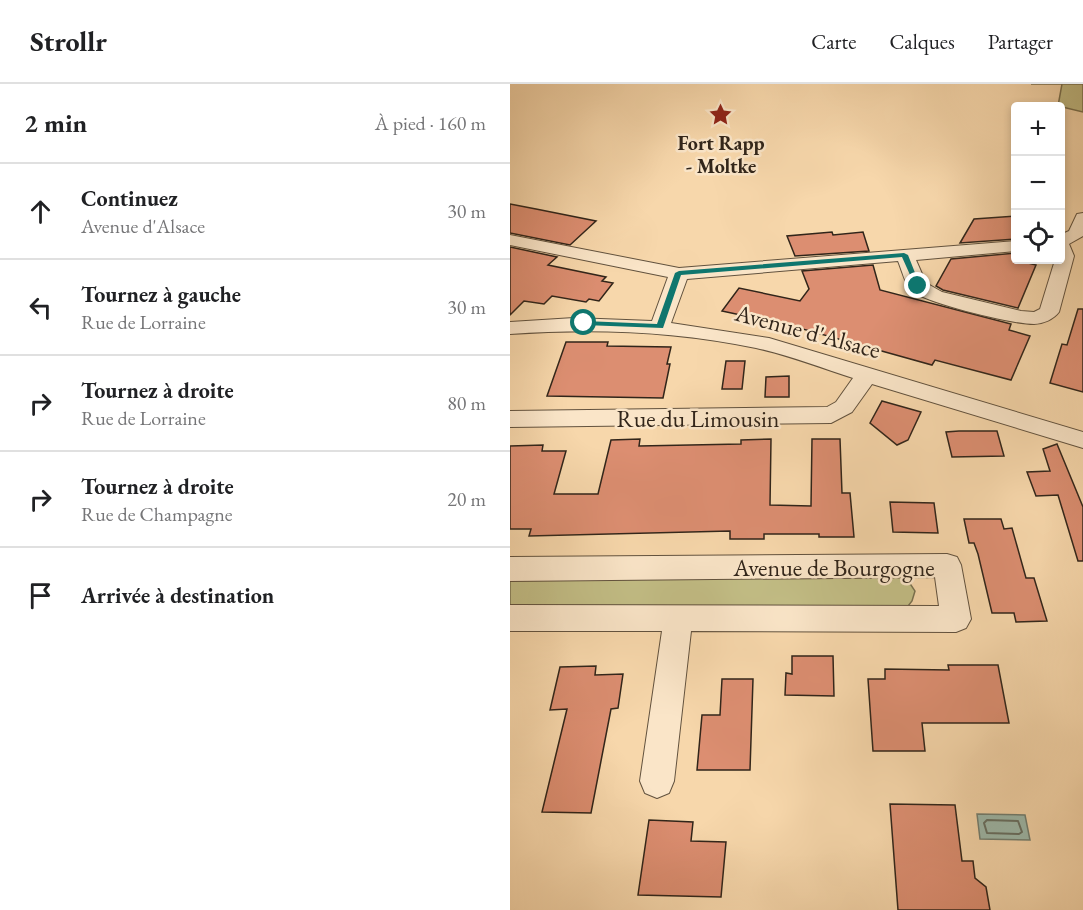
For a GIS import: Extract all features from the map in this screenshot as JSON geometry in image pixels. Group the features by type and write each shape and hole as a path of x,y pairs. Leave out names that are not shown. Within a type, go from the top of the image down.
{"street":[{"path":"1065,240 1076,234 1083,218"},
{"path":"510,240 679,273 1011,246"},
{"path":"904,255 918,286 935,296 1021,317 1037,318 1049,312 1063,264"},
{"path":"660,326 679,273"},
{"name":"Avenue d'Alsace","path":"510,328 584,323 660,326 714,333 762,343 1083,440"},
{"name":"Rue du Limousin","path":"510,419 831,415 844,407 867,374"},
{"name":"Avenue de Bourgogne","path":"510,569 947,565 956,619 510,618"},
{"path":"657,781 678,620"}],"shaded area":[{"path":"1062,84 1083,84 1083,112 1065,108 1065,102 1059,102"},
{"path":"510,575 900,576 909,582 915,591 912,601 905,610 510,610"}],"water":[{"path":"977,814 1025,815 1030,840 980,839"}],"building":[{"path":"510,204 596,221 570,245 510,233"},
{"path":"1011,216 1011,239 960,243 974,219"},
{"path":"832,232 833,235 863,232 869,251 795,256 787,236"},
{"path":"510,247 557,257 548,265 606,277 602,281 613,283 599,301 589,299 586,302 552,296 544,304 524,301 510,315"},
{"path":"1011,253 1011,264 1036,265 1018,308 943,290 936,286 951,259"},
{"path":"873,265 880,290 1011,324 1009,330 1030,336 1011,380 935,360 932,365 803,329 801,332 781,327 783,324 722,311 739,288 800,301 809,289 802,271"},
{"path":"1078,309 1083,309 1083,392 1050,383 1062,344 1067,345"},
{"path":"566,342 608,342 607,346 671,347 663,398 547,396"},
{"path":"726,361 745,361 742,389 722,389"},
{"path":"789,376 789,397 765,397 766,377"},
{"path":"882,401 921,412 908,440 897,445 870,423"},
{"path":"997,431 1004,456 952,457 946,432"},
{"path":"640,439 639,446 741,444 741,440 771,439 770,505 811,506 812,439 840,439 842,493 850,493 854,537 819,537 819,534 764,534 764,539 730,539 730,531 529,536 531,529 510,529 510,446 543,445 542,451 566,451 554,494 598,494 611,440"},
{"path":"1057,444 1083,507 1083,561 1078,561 1058,495 1036,496 1027,472 1050,471 1043,449"},
{"path":"890,502 934,503 938,533 893,532"},
{"path":"964,519 1001,519 1004,529 1012,528 1026,578 1034,578 1047,621 1016,622 1014,613 992,613 978,554 974,543 969,543"},
{"path":"792,656 833,656 834,696 785,695 786,673 792,674"},
{"path":"948,665 998,665 1009,723 922,723 925,751 873,751 868,679 885,679 885,669 949,670"},
{"path":"596,666 595,675 623,674 618,708 611,709 591,813 542,812 567,709 550,710 560,667"},
{"path":"722,679 753,679 750,770 697,770 702,715 720,715"},
{"path":"890,804 955,805 962,861 973,861 975,878 986,887 990,910 898,910"},
{"path":"649,820 693,822 691,841 726,842 721,897 638,895"}],"place":[{"name":"Fort Rapp - Moltke","path":"721,115"}],"route":[{"path":"584,323 660,326 679,273 904,255 918,286"}]}
